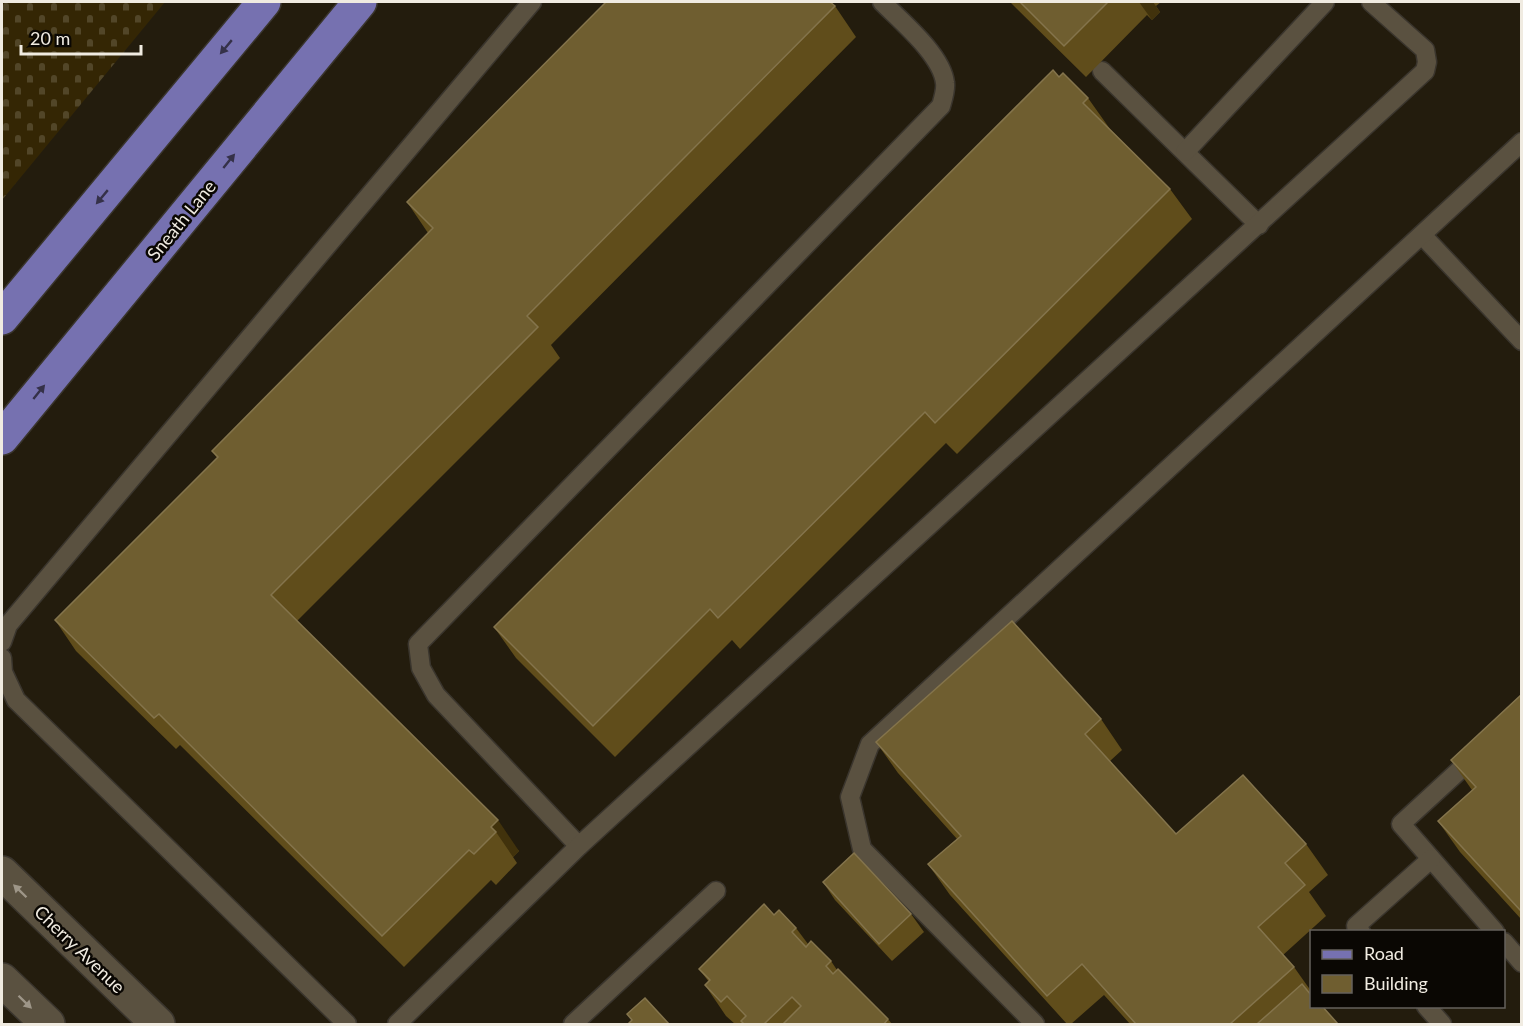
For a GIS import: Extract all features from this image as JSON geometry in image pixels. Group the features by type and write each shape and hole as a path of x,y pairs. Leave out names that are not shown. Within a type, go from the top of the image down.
{"main road":[{"path":"2,318 264,2"},
{"name":"Sneath Lane","path":"2,438 360,2"}],"street":[{"name":"Cherry Avenue","path":"2,873 158,1024"},
{"path":"2,980 48,1024"}],"lane":[{"path":"2,642 8,626 532,2"},
{"path":"579,846 436,695 421,668 417,644 941,106 945,84 942,71 924,44 882,2"},
{"path":"1185,152 1325,2"},
{"path":"397,1024 579,846 1425,71 1427,62 1425,50 1371,2"},
{"path":"1102,71 1259,225"},
{"path":"1035,1024 862,849 850,797 870,744 1521,142"},
{"path":"1422,235 1521,341"},
{"path":"2,658 3,672 16,700 347,1024"},
{"path":"1487,744 1401,824 1493,930"},
{"path":"1359,930 1356,926 1431,859"},
{"path":"573,1024 716,891"},
{"path":"1505,944 1521,963"},
{"path":"1428,1008 1442,1024"}],"green space":[{"path":"2,2 165,2 2,200"}],"building":[{"path":"606,2 830,2 835,6 527,316 538,327 271,595 498,820 491,827 496,832 474,854 469,850 382,936 159,714 154,718 55,620 218,457 212,451 433,228 407,202"},
{"path":"1020,2 1108,2 1064,46"},
{"path":"1053,70 1059,77 1063,73 1088,98 1083,103 1170,189 935,423 925,412 718,618 710,609 593,726 494,627"},
{"path":"1012,621 1101,719 1085,734 1176,834 1243,775 1306,844 1285,863 1305,885 1258,927 1294,967 1230,1024 1136,1024 1082,964 1047,996 928,864 961,836 876,742"},
{"path":"1521,695 1521,911 1438,821 1476,787 1451,760"},
{"path":"854,853 911,914 879,944 823,882"},
{"path":"764,904 774,915 779,910 796,928 792,932 806,947 811,941 831,961 826,966 833,974 838,969 888,1019 884,1024 783,1024 801,1006 792,997 764,1024 744,1024 741,1021 746,1016 727,996 721,1002 705,985 710,980 699,969"},
{"path":"1302,984 1310,994 1310,1008 1324,1008 1338,1024 1257,1024"},
{"path":"645,998 669,1024 628,1024 632,1020 627,1014"}]}
